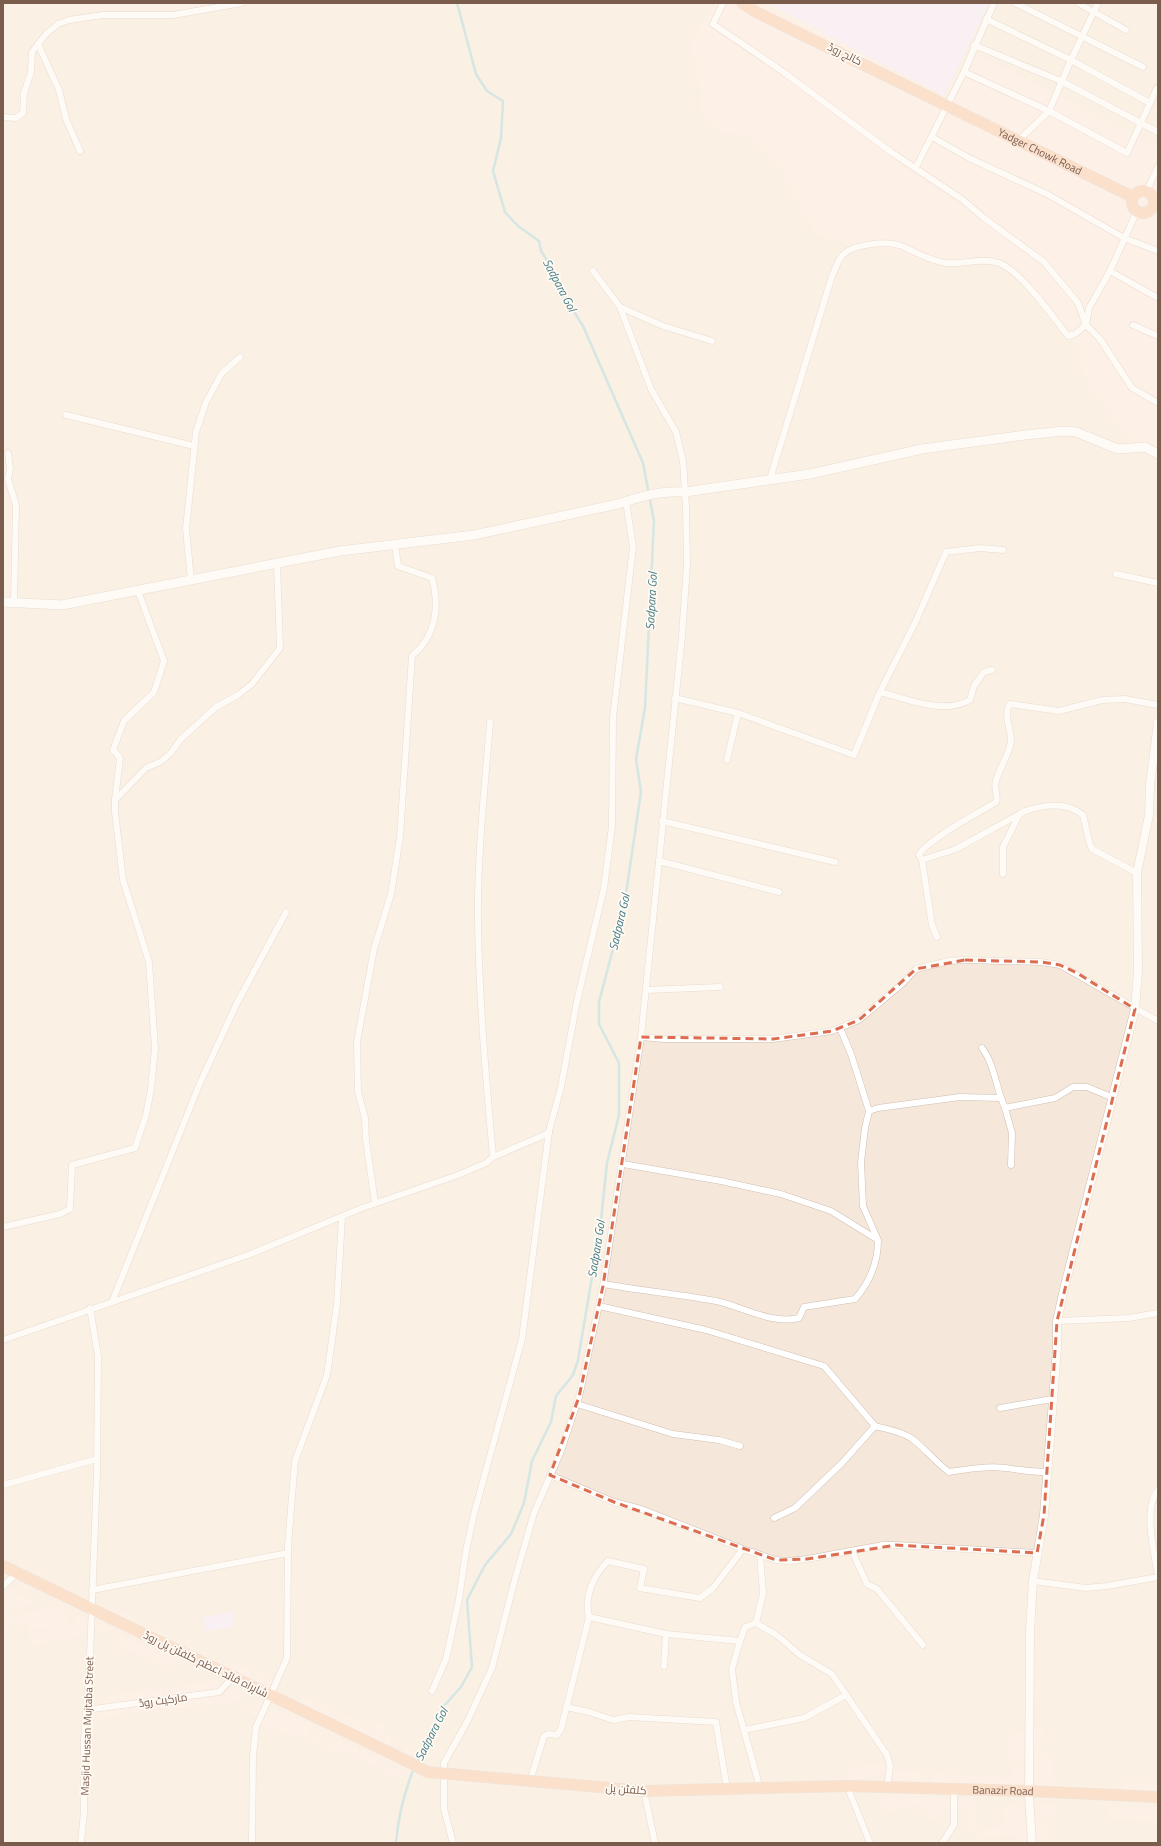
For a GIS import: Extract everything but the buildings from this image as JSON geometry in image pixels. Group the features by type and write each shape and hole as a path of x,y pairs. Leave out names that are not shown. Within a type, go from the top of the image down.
{"highway":[{"name":"کالج روڈ","path":"742,3 756,12 947,106"},
{"name":"Yadger Chowk Road","path":"947,106 1133,197"},
{"path":"1141,191 1146,192 1153,199 1156,208 1144,212 1137,211 1133,205 1133,197 1141,191"},
{"name":"شاہراہ قائد اعظم کلفٹن پل روڈ","path":"3,1566 409,1762"},
{"name":"کلفٹن پل","path":"409,1762 427,1772 644,1791 847,1786"},
{"name":"Banazir Road","path":"847,1786 1029,1791 1158,1797"}],"main road":[{"path":"3,602 62,605 340,551 474,536 670,490 685,492 810,474 922,449 1025,435 1076,432 1118,448 1145,447 1158,454"}],"street":[{"path":"3,117 16,118 23,114 24,94 30,72 32,52 53,26 69,20 103,15 173,15 242,3"},
{"path":"723,3 713,24 776,67 891,152 916,167 963,200 984,218 1044,262 1078,303 1086,325 1100,339 1132,388 1158,403"},
{"path":"916,167 964,72 974,45 994,3"},
{"path":"1015,3 1143,67"},
{"path":"1078,3 1126,30"},
{"path":"1018,141 1049,111 1070,60 1098,3"},
{"path":"986,19 1070,60 1150,103"},
{"path":"38,44 58,90 66,119 80,151"},
{"path":"974,45 1062,81 1158,132"},
{"path":"964,72 1049,111 1127,153 1157,88"},
{"path":"932,137 969,158 1047,194 1124,238 1158,251"},
{"path":"1146,192 1158,167"},
{"path":"770,479 832,276 842,256 864,244 897,245 938,262 979,261 1000,263 1016,275 1033,291 1068,336 1075,334 1086,325 1089,308 1110,270 1137,211"},
{"path":"1110,270 1158,298"},
{"path":"453,1843 444,1809 444,1762 467,1722 492,1668 514,1578 534,1513 577,1404 604,1284 641,1037 682,636 687,565 685,492 683,461 676,432 651,390 620,307 593,271"},
{"path":"620,307 663,326 712,341"},
{"path":"1133,325 1158,336"},
{"path":"191,580 186,529 196,432 206,402 222,373 240,357"},
{"path":"66,415 194,446"},
{"path":"8,453 10,469 8,479 16,505 14,602"},
{"path":"432,1691 446,1659 460,1599 466,1551 474,1514 522,1339 549,1133 561,1087 577,1001 604,888 612,826 613,718 633,547 628,500"},
{"path":"376,1204 366,1140 365,1118 358,1092 357,1042 374,949 390,894 400,837 412,656 424,646 431,633 436,613 432,578 398,566 396,545"},
{"path":"675,698 738,714 854,755 880,692 915,622 946,552 980,548 1003,550"},
{"path":"115,800 146,768 160,762 170,754 181,739 216,707 238,695 252,684 280,648 278,564"},
{"path":"1116,574 1158,582"},
{"path":"3,1227 60,1214 70,1209 72,1166 135,1148 146,1116 151,1089 154,1048 150,962 123,880 115,812 120,758 113,750 124,722 154,692 164,661 138,591"},
{"path":"880,692 931,705 953,706 970,700 974,686 984,672 992,670"},
{"path":"937,937 932,925 922,860 919,855 922,849 996,802 998,798 995,782 1011,741 1008,714 1008,707 1010,704 1059,711 1110,700 1138,700 1158,705"},
{"path":"727,760 738,714"},
{"path":"490,722 481,839 478,920 483,1052 494,1157"},
{"path":"1032,1843 1029,1791 1030,1631 1033,1581 1044,1515 1058,1321 1112,1097 1135,1009 1138,971 1137,873 1149,815 1150,785 1158,722"},
{"path":"922,860 956,849 1037,807 1058,805 1080,812 1085,821 1092,849 1137,873"},
{"path":"1003,874 1003,847 1019,815"},
{"path":"662,822 835,862"},
{"path":"659,861 779,892"},
{"path":"112,1302 200,1083 236,1005 286,912"},
{"path":"641,1037 664,1039 773,1039 840,1028 859,1020 903,984 916,969 949,960 1041,962 1060,965 1077,973 1135,1009 1158,1021"},
{"path":"646,990 720,987"},
{"path":"604,1284 718,1301 748,1312 789,1321 798,1318 804,1307 856,1299 872,1273 878,1252 878,1240 863,1206 861,1162 864,1128 869,1111 851,1054 840,1028"},
{"path":"982,1048 989,1057 1012,1133 1011,1165"},
{"path":"1005,1108 1055,1098 1073,1088 1088,1087 1112,1097"},
{"path":"869,1111 878,1108 960,1097 1001,1098"},
{"path":"3,1340 90,1308 112,1302 248,1255 342,1216 458,1175 486,1163 494,1157 549,1133"},
{"path":"623,1164 721,1181 781,1194 831,1211 878,1240"},
{"path":"252,1843 253,1756 256,1727 272,1695 287,1658 288,1553 295,1461 327,1375 337,1304 342,1216"},
{"path":"599,1306 706,1330 824,1366 875,1426 895,1431 911,1438 938,1465 949,1472 971,1468 1047,1472"},
{"name":"Masjid Hussan Mujtaba Street","path":"81,1843 84,1811 86,1710 92,1609 97,1459 98,1356 90,1308"},
{"path":"1058,1321 1129,1318 1158,1313"},
{"path":"1000,1408 1052,1399"},
{"path":"577,1404 673,1434 720,1440 740,1446"},
{"path":"774,1518 795,1508 842,1463 875,1426"},
{"path":"3,1485 97,1459"},
{"path":"550,1475 614,1502 642,1509 742,1550 776,1560 789,1561 883,1545 1037,1553"},
{"path":"1033,1581 1086,1588 1107,1586 1158,1576 1151,1526 1152,1499 1158,1490"},
{"path":"530,1781 544,1736 548,1734 557,1735 561,1729 589,1617 586,1607 589,1591 597,1572 608,1561 644,1569 640,1588 700,1598 713,1588 742,1550"},
{"path":"852,1551 867,1584 877,1588 923,1645"},
{"path":"92,1590 288,1553"},
{"path":"756,1623 763,1592 760,1555"},
{"path":"3,1586 16,1572"},
{"path":"589,1617 666,1634 740,1641"},
{"path":"756,1623 746,1627 740,1641 732,1669 736,1702 760,1788"},
{"path":"756,1623 778,1636 800,1656 832,1674 887,1755 890,1766 887,1787"},
{"path":"664,1666 666,1634"},
{"name":"مارکیٹ روڈ","path":"86,1710 220,1692 233,1677"},
{"path":"744,1730 804,1718 846,1695"},
{"path":"566,1707 589,1712 613,1720 629,1717 716,1722 727,1789"},
{"path":"847,1786 870,1843"},
{"path":"942,1843 954,1825 954,1789"},
{"path":"644,1791 655,1843"}],"highlighted area":[{"path":"965,960 1041,962 1060,965 1077,973 1135,1009 1057,1321 1044,1515 1037,1553 896,1545 807,1559 776,1560 614,1502 550,1475 579,1397 603,1286 641,1037 773,1039 832,1031 859,1020 916,969"}],"shaded area":[{"path":"3,3 1158,3 1158,1843 3,1843"},
{"path":"714,3 784,3 884,54 875,79 941,104 953,103 977,54 1158,147 1158,461 1139,451 1085,381 1075,333 1001,265 974,262 941,267 896,251 862,248 815,234 794,198 792,186 751,135 722,133 700,109 701,91 690,45"},
{"path":"767,3 989,3 944,96"},
{"path":"13,1586 18,1586 15,1593 35,1603 3,1610 3,1593"},
{"path":"53,1604 67,1610 67,1626 32,1630 33,1633 74,1627 75,1616 82,1616 89,1621 88,1634 29,1646 28,1624 3,1627 3,1618 52,1608"},
{"path":"115,1608 133,1616 129,1623 102,1610"},
{"path":"233,1612 234,1627 204,1631 203,1617"},
{"path":"92,1622 105,1628 104,1633 92,1632"},
{"path":"121,1635 176,1662 172,1670 155,1663 155,1659 150,1659 128,1650 114,1651"},
{"path":"233,1662 252,1671 249,1679 230,1669"},
{"path":"256,1672 273,1681 270,1690 252,1680"},
{"path":"217,1681 223,1684 216,1690 90,1709 90,1703 107,1701 107,1695"},
{"path":"230,1687 244,1694 240,1701 88,1719 89,1711 222,1695"},
{"path":"302,1696 316,1703 313,1710 299,1703"},
{"path":"256,1699 263,1702 257,1718 250,1715"},
{"path":"319,1701 323,1703 322,1706 333,1712 330,1718 315,1710"},
{"path":"267,1705 312,1724 307,1740 261,1726"},
{"path":"346,1715 356,1719 352,1730 342,1725"},
{"path":"358,1718 362,1720 360,1726 371,1731 368,1738 353,1730"},
{"path":"377,1722 386,1726 379,1744 370,1739"},
{"path":"1032,1728 1043,1728 1042,1756 1053,1757 1054,1782 1065,1784 1066,1786 1078,1786 1078,1793 1038,1789 1033,1777"},
{"path":"316,1730 323,1733 319,1745 312,1743"},
{"path":"1010,1731 1023,1732 1023,1761 1010,1760"},
{"path":"384,1734 392,1738 388,1747 380,1743"},
{"path":"329,1738 334,1740 330,1754 325,1753"},
{"path":"336,1739 351,1744 348,1754 340,1751 339,1754 333,1752"},
{"path":"353,1747 359,1749 355,1760 349,1757"},
{"path":"406,1747 416,1752 413,1761 403,1755"},
{"path":"363,1751 380,1760 377,1767 359,1761"},
{"path":"381,1763 405,1773 402,1781 378,1771"},
{"path":"886,1763 887,1775 848,1780 846,1767"},
{"path":"1013,1765 1023,1765 1022,1789 932,1783 933,1772 1011,1779"},
{"path":"890,1770 924,1771 923,1783 890,1782"},
{"path":"1122,1781 1158,1783 1158,1794 1122,1793"},
{"path":"881,1795 947,1798 952,1808 930,1821 920,1805 883,1813"},
{"path":"957,1798 977,1800 978,1830 969,1831 968,1811 957,1808"},
{"path":"1003,1803 1021,1805 1025,1815 1027,1843 1016,1843 1015,1835 978,1838 978,1830 1004,1826 1005,1830"},
{"path":"1036,1805 1056,1805 1056,1817 1044,1817"},
{"path":"1109,1807 1158,1809 1158,1821 1109,1819"},
{"path":"1034,1816 1041,1817 1047,1827 1048,1843 1036,1843"}],"waterway":[{"name":"Sadpara Gol","path":"416,1764 443,1707 461,1687 472,1667 467,1600 485,1565 511,1534 524,1503 532,1461 551,1422 556,1396 573,1375 578,1360 600,1230 607,1163 619,1115 619,1063 599,1024 599,1002 624,907 641,792 636,759 645,708 654,521 643,463 583,326 562,293 554,271 541,251 539,241 518,226 505,212 493,171 501,138 503,101 487,91 476,74 457,3"},
{"name":"Sadpara Gol","path":"396,1843 402,1805 414,1768"}]}
